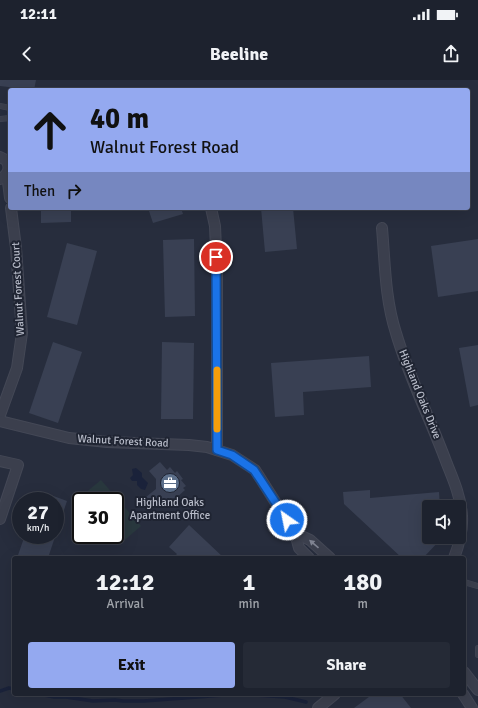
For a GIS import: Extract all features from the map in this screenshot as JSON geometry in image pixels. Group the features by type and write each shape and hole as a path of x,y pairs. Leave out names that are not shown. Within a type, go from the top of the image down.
{"street":[{"path":"0,157 8,163"},
{"path":"4,177 8,191"},
{"name":"Walnut Forest Court","path":"0,415 17,368 22,333 16,248 11,210"},
{"path":"211,210 215,226 217,272 217,450"},
{"name":"Highland Oaks Drive","path":"382,228 386,291 392,322 402,351 440,442 458,490 462,516 462,533 455,556"},
{"name":"Walnut Forest Road","path":"0,421 69,438 114,442 189,445 207,447 232,455 254,470 295,533 299,548 308,556"},
{"path":"0,461 18,465 0,519"},
{"path":"295,533 310,540 328,556"},
{"path":"466,675 478,690"},
{"path":"318,708 333,696"},
{"path":"464,696 472,708"}],"lane":[{"path":"466,583 478,586"},
{"path":"478,648 478,655"}],"shaded area":[{"path":"101,480 111,492 86,492"},
{"path":"124,506 141,526 124,541"}],"water":[{"path":"136,468 142,473 142,477 148,483 145,490 141,489 137,485 137,481 132,481 130,478 133,475 132,469"}],"building":[{"path":"0,80 36,80 34,88 0,86"},
{"path":"41,210 71,210 71,222 41,223"},
{"path":"149,210 182,210 183,214 153,223"},
{"path":"261,210 293,210 297,249 265,252"},
{"path":"194,239 195,316 165,317 163,240"},
{"path":"478,239 478,291 438,297 431,246"},
{"path":"67,243 97,251 77,325 47,317"},
{"path":"53,342 82,352 58,423 29,413"},
{"path":"162,342 194,343 193,419 161,419"},
{"path":"478,345 478,405 470,407 459,348"},
{"path":"369,356 371,387 303,392 304,415 275,417 271,363"},
{"name":"Highland Oaks Apartment Office","path":"160,462 167,470 170,467 175,473 177,471 183,479 181,480 186,486 183,488 185,490 175,499 173,498 168,502 165,499 156,507 146,497 156,489 156,479 149,471"},
{"path":"370,490 370,498 439,492 440,500 422,500 422,544 436,544 425,556 400,556 344,504 343,492"},
{"path":"64,500 67,501 64,510"},
{"path":"189,525 222,556 175,556 177,554 169,547"},
{"path":"22,544 53,544 49,556 18,556"},
{"path":"370,696 402,696 411,708 354,708"}],"waterway":[{"path":"0,691 12,689"},
{"path":"49,696 93,701 144,701 211,696"},
{"path":"270,696 285,697 306,702"}],"slow traffic":[{"path":"217,370 217,429"}],"place":[{"name":"Highland Oaks Apartment Office","path":"170,483"}],"route":[{"path":"216,257 217,450 232,455 254,470 287,520"}]}
